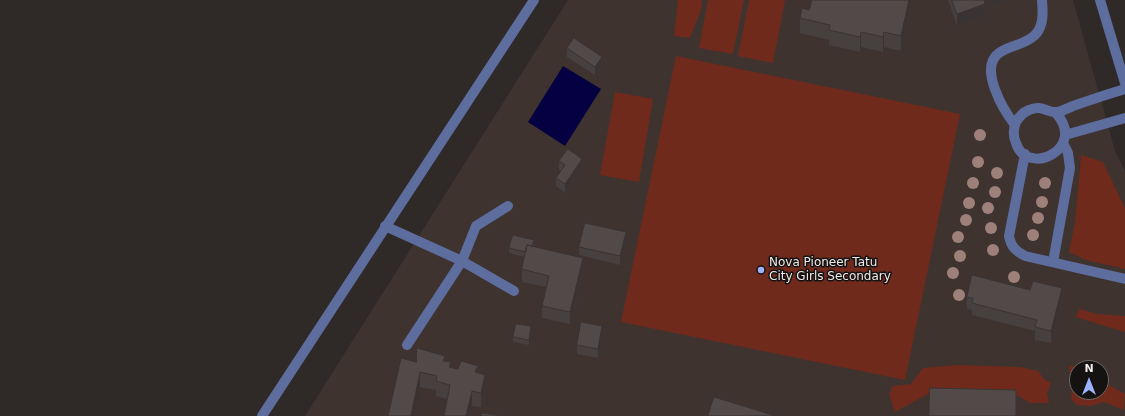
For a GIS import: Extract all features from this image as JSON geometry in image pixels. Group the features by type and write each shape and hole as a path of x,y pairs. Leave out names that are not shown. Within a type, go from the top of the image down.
{"street":[{"path":"262,416 534,0"},
{"path":"1015,125 1005,113 998,98 992,75 993,60 998,53 1035,35 1042,24 1042,0"},
{"path":"1100,0 1125,83"},
{"path":"1055,112 1125,88"},
{"path":"1053,262 1070,168 1064,139 1061,118 1055,112 1038,107 1030,109 1022,114 1015,125 1014,138 1016,145 1025,154 1036,158 1045,158 1059,150 1064,139 1125,118"},
{"path":"1025,154 1009,236 1010,244 1015,251 1025,256 1125,280"},
{"path":"407,345 462,261 476,226 508,206"},
{"path":"385,226 462,261 514,291"}],"shaded area":[{"name":"Nova Pioneer Tatu City Girls Secondary","path":"568,0 1073,0 1115,151 1125,171 1125,416 305,416"},
{"path":"678,0 702,0 701,10 690,38 674,36"},
{"path":"708,0 744,0 733,54 699,48"},
{"path":"749,0 785,0 773,63 738,56"},
{"path":"676,56 960,114 905,380 621,322"},
{"path":"563,66 601,89 565,146 528,122"},
{"path":"615,92 653,99 639,182 600,175"},
{"path":"1081,155 1103,162 1125,208 1125,269 1086,260 1069,252 1075,222"},
{"path":"1080,309 1097,314 1125,316 1125,332 1075,317"},
{"path":"958,365 1020,367 1038,371 1044,379 1051,383 1047,394 1049,403 1030,403 1019,396 940,392 926,395 895,412 889,394 893,386 911,384 923,368"},
{"path":"1109,385 1125,394 1124,410 1104,402 1090,406 1077,405 1072,400 1109,400"}],"building":[{"path":"812,0 909,0 901,36 884,32 883,37 861,32 860,37 829,30 830,25 800,18 802,8 809,10"},
{"path":"952,0 984,0 985,4 957,14"},
{"path":"574,38 602,57 595,67 567,48"},
{"path":"568,149 582,159 565,184 556,178 565,165 559,161"},
{"path":"585,223 626,232 620,256 579,247"},
{"path":"513,235 534,240 532,246 527,245 526,252 509,248"},
{"path":"527,245 583,258 570,312 542,306 549,276 522,269"},
{"path":"972,275 1030,290 1033,281 1062,288 1051,331 1035,327 1037,320 972,303 973,298 967,297"},
{"path":"581,322 602,326 598,349 577,345"},
{"path":"516,324 531,326 529,340 513,337"},
{"path":"417,348 445,356 443,361 451,362 449,367 458,369 461,361 478,366 475,372 485,375 481,393 472,391 466,416 444,416 450,385 436,381 437,376 420,372 411,416 388,416 401,358 416,362"},
{"path":"930,388 1016,390 1016,416 929,416"},
{"path":"714,397 776,416 708,416"},
{"path":"482,413 498,415 498,416 481,416"}],"place":[{"name":"Nova Pioneer Tatu City Girls Secondary","path":"761,270"}]}
